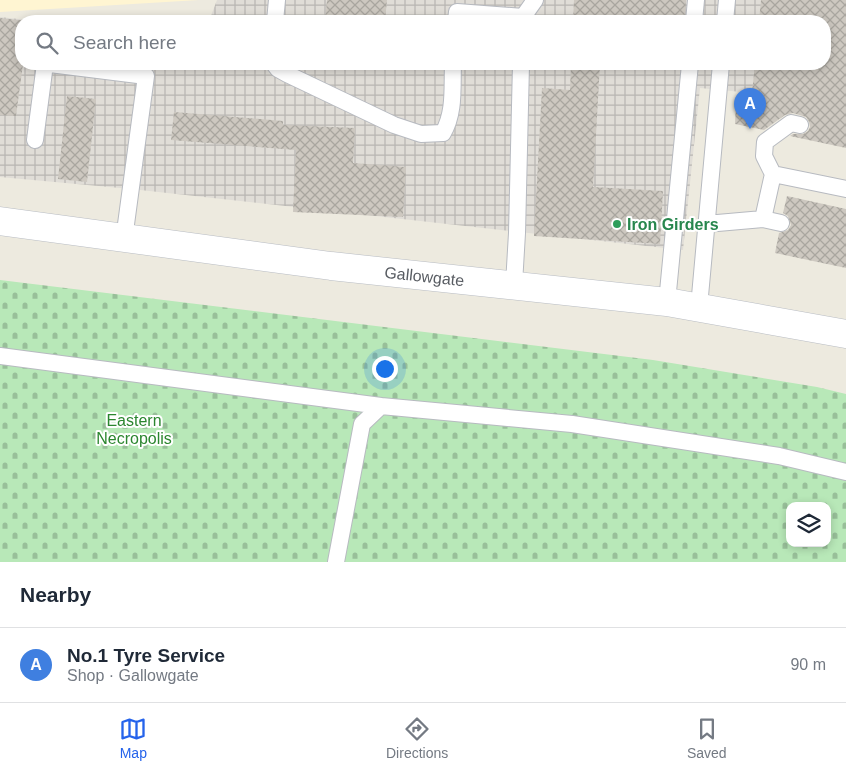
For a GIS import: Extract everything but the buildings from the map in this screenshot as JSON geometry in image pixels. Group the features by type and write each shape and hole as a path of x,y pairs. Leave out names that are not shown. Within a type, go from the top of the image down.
{"street":[{"name":"Gallowgate","path":"0,221 331,266 514,284 666,302 846,334"}],"lane":[{"path":"276,15 277,0"},
{"path":"525,15 534,0"},
{"path":"695,15 696,0"},
{"path":"726,15 727,0"},
{"path":"457,15 457,12 485,15"},
{"path":"35,140 44,70"},
{"path":"98,70 146,76 124,239"},
{"path":"280,70 370,115 421,134 443,133 448,125 452,113 453,70"},
{"path":"514,284 518,233 521,70"},
{"path":"666,302 689,70"},
{"path":"699,307 720,70"},
{"path":"763,219 773,174 764,156 766,142 791,123 800,125"},
{"path":"773,174 846,190"},
{"path":"706,224 763,219 781,223"},
{"path":"0,356 381,406 572,424 779,456 846,472"},
{"path":"336,562 362,424 381,406"}],"shaded area":[{"path":"0,0 199,0 0,12"},
{"path":"217,0 846,0 846,102 700,88 683,250 131,189 0,177 0,17 15,19 15,70 831,70 831,15 211,15"}],"green space":[{"name":"Eastern Necropolis","path":"0,280 653,360 817,387 846,394 846,562 0,562"}],"place":[{"name":"No.1 Tyre Service","path":"750,129"},
{"name":"Iron Girders","path":"617,224"}]}
